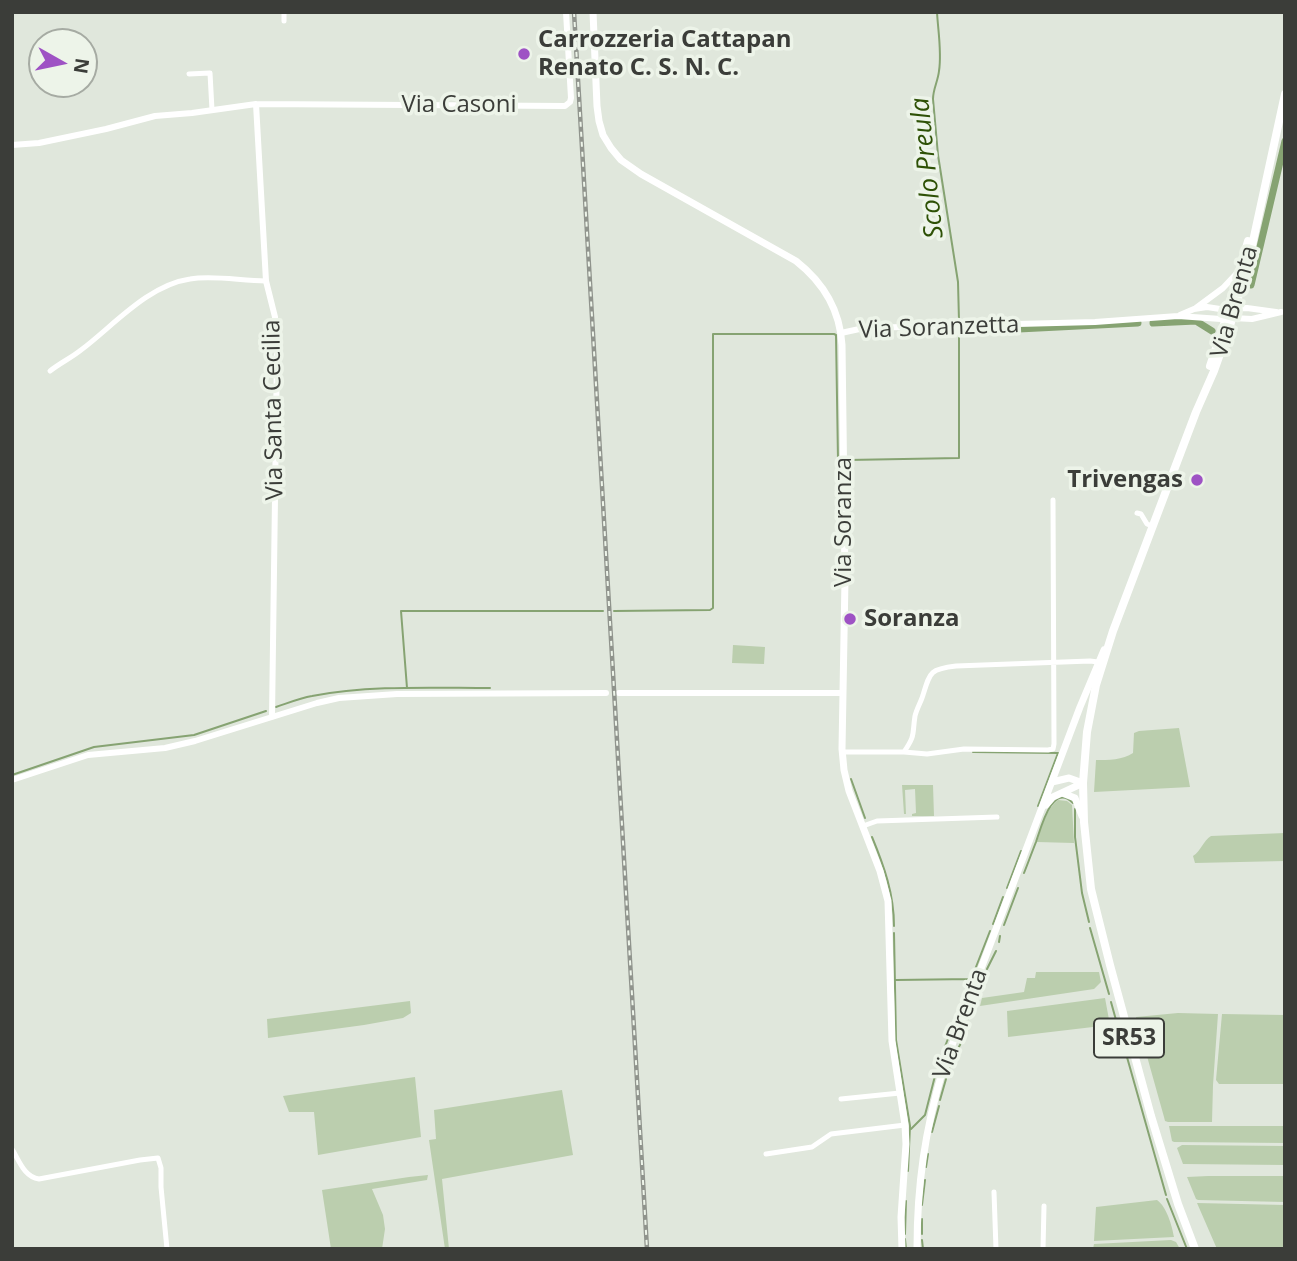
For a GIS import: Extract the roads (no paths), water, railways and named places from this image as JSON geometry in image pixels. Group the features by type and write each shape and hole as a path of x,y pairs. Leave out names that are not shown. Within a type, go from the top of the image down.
{"main road":[{"name":"Via Soranzetta","path":"593,12 597,106 603,135 611,148 621,160 640,174 796,261 823,287 836,312 841,333"},
{"name":"Via Brenta","path":"1196,412 1220,336 1240,291 1285,94"},
{"name":"Via Brenta","path":"917,1249 920,1172 927,1129 946,1061 1098,662 1214,371 1264,188"},
{"path":"1231,313 1245,253"},
{"name":"Via Soranza","path":"841,333 845,579 842,752 846,781 880,871 888,901 892,1041 906,1144 901,1217 902,1249"},
{"name":"SR53","path":"1112,631 1091,706 1087,732 1083,783 1091,889 1171,1184 1195,1249"},
{"path":"1052,782 1069,778 1083,783"},
{"name":"Via Brenta","path":"1043,808 1053,797 1083,783"},
{"path":"1062,792 1075,798 1084,822"}],"street":[{"path":"284,12 284,21"},
{"name":"Via Casoni","path":"256,104 565,106 571,98 566,12"},
{"path":"189,74 211,73 212,110"},
{"path":"12,145 39,143 155,116 256,104"},
{"name":"Via Santa Cecilia","path":"256,104 266,281 275,317 277,351 272,717"},
{"path":"1194,309 1223,288 1241,267"},
{"path":"50,371 80,351 140,302 174,283 196,278 266,281"},
{"path":"1240,291 1245,302 1253,309"},
{"name":"Via Soranzetta","path":"1178,316 1207,307 1231,313"},
{"path":"1231,313 1253,309 1283,312"},
{"path":"1231,313 1252,319 1283,312"},
{"name":"Via Soranzetta","path":"841,333 864,328 1178,316 1207,319 1231,313"},
{"path":"1207,319 1216,327 1220,336"},
{"path":"842,752 927,754 964,749 1053,749 1053,500"},
{"path":"1137,513 1152,526"},
{"path":"904,752 912,740 916,712 925,683 931,673 937,670 956,666 1098,662"},
{"path":"620,693 843,693"},
{"path":"12,780 88,755 191,742 322,701 366,695 606,694"},
{"path":"863,826 877,821 997,817"},
{"path":"841,1099 900,1093"},
{"path":"766,1154 812,1147 831,1134 905,1125"},
{"path":"12,1149 26,1172 32,1178 38,1179 158,1158 167,1249"},
{"path":"994,1192 996,1249"},
{"path":"1043,1249 1044,1206"}],"waterway":[{"name":"Scolo Preula","path":"937,12 940,64 933,99 938,155 958,282 959,321"},
{"path":"1251,285 1285,141"},
{"path":"1153,323 1196,321 1212,331"},
{"path":"959,332 1138,323"},
{"path":"848,460 959,458 959,332"},
{"path":"614,611 713,608 713,334 836,335 838,460"},
{"path":"407,688 401,611 603,611"},
{"path":"276,707 308,697 356,690 490,688"},
{"path":"12,775 94,747 194,735 266,711"},
{"path":"973,752 1058,753 1038,806"},
{"path":"851,779 865,818"},
{"path":"1024,873 1048,809 1059,798 1066,798 1073,803"},
{"path":"1075,809 1075,837 1082,893 1089,922"},
{"path":"872,837 888,880 894,926"},
{"path":"1007,888 1021,851"},
{"path":"1004,925 1018,888"},
{"path":"993,924 1003,897"},
{"path":"1090,928 1109,994"},
{"path":"937,1067 990,931"},
{"path":"894,933 896,1040 910,1126 908,1171"},
{"path":"999,942 1000,936"},
{"path":"987,969 996,951"},
{"path":"968,1019 984,975"},
{"path":"896,980 971,979"},
{"path":"1111,1002 1121,1038"},
{"path":"948,1072 960,1045 965,1025"},
{"path":"1123,1043 1166,1195"},
{"path":"911,1129 925,1115 935,1076"},
{"path":"940,1100 946,1079"},
{"path":"932,1132 939,1106"},
{"path":"926,1167 928,1154"},
{"path":"922,1205 925,1180"},
{"path":"1167,1199 1187,1249"},
{"path":"905,1234 906,1201"},
{"path":"922,1219 922,1234"},
{"path":"905,1239 906,1249"},
{"path":"922,1240 923,1249"}],"railway":[{"path":"574,12 647,1249"}],"place":[{"name":"Carrozzeria Cattapan Renato C. S. N. C.","path":"524,54"},
{"name":"Trivengas","path":"1197,480"},
{"name":"Soranza","path":"850,619"}]}
